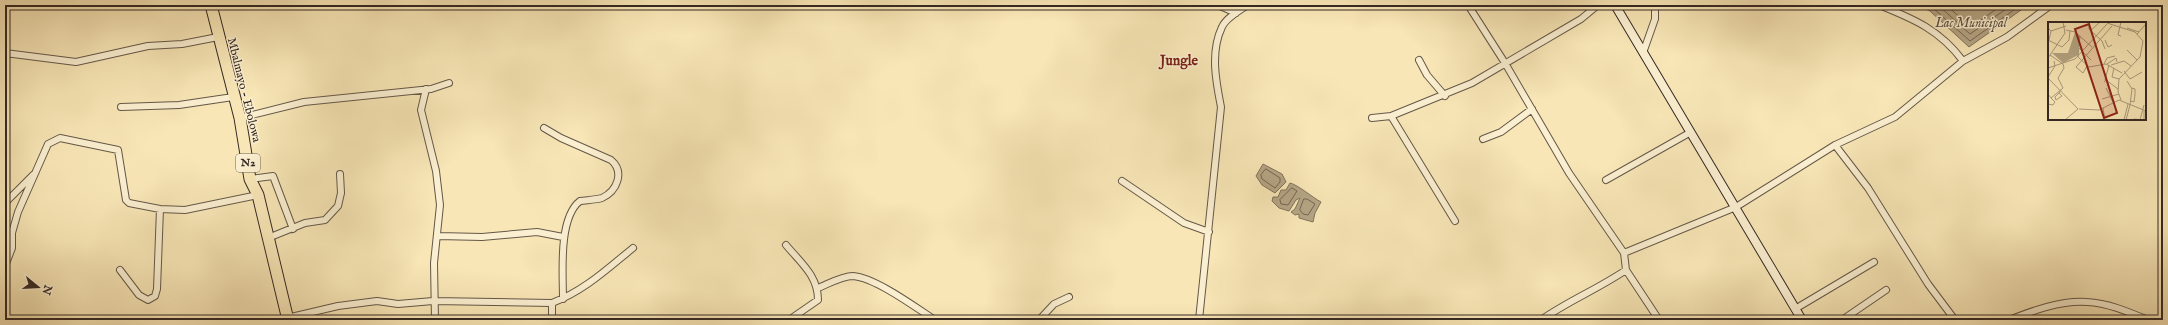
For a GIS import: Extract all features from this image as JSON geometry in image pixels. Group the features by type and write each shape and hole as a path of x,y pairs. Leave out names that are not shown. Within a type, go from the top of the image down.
{"highway":[{"name":"Mbalmayo - Ebolowa","path":"211,5 240,118 250,179 258,195 287,319"}],"street":[{"path":"1218,5 1236,13"},
{"path":"1199,320 1221,107 1214,74 1218,42 1222,26 1236,13 1248,5"},
{"path":"1468,5 1505,63 1569,173 1624,253 1626,270 1658,320"},
{"path":"1372,118 1392,116 1422,103 1445,96 1472,83 1581,19 1598,5"},
{"path":"1615,5 1802,320"},
{"path":"1643,53 1655,19 1655,5"},
{"path":"1879,5 1931,28 1952,46 1964,61"},
{"path":"1624,253 1736,207 1835,145 1895,117 1964,61 2007,36 2051,5"},
{"path":"5,53 76,62 148,46 182,44 218,36"},
{"path":"1419,60 1427,75 1445,96"},
{"path":"240,118 304,102 426,89 449,83"},
{"path":"426,89 421,110 436,171 440,205 438,236 434,263 433,301 435,320"},
{"path":"121,107 178,105 234,97"},
{"path":"1483,139 1501,132 1532,109"},
{"path":"1392,116 1455,221"},
{"path":"544,128 561,138 611,160 616,165 619,172 618,183 610,192 601,198 576,204 563,237 563,299"},
{"path":"1606,180 1691,132"},
{"path":"5,266 12,248 12,233 18,212 37,172 48,144 53,140 60,138 114,148 120,154 126,200 129,203 160,209 194,209 258,195"},
{"path":"1835,145 1868,188 1928,284 1955,320"},
{"path":"6,201 37,172"},
{"path":"268,238 306,223 325,220 338,206 341,193 340,174"},
{"path":"250,179 273,176 293,228"},
{"path":"1122,181 1184,222 1208,232"},
{"path":"120,270 139,295 148,300 155,296 157,289 160,209"},
{"path":"438,236 482,237 537,232 563,237"},
{"path":"786,245 812,276 818,288 818,300 788,320"},
{"path":"287,319 338,306 371,301 398,304 433,301 552,303 563,299 592,282 633,248"},
{"path":"1795,309 1874,262"},
{"path":"1540,320 1556,309 1599,288 1626,270"},
{"path":"818,288 842,278 853,276 878,284 935,320"},
{"path":"1842,320 1886,290"},
{"path":"1039,320 1054,304 1069,297"},
{"path":"2012,320 2058,304 2086,302 2118,308 2148,320"},
{"path":"552,303 552,320"}],"water":[{"name":"Lac Municipal","path":"1916,5 2028,5 1969,47 1930,11"},
{"path":"1263,164 1282,174 1286,182 1275,193 1262,185 1256,176"},
{"path":"1290,183 1321,202 1315,213 1313,222 1299,218 1299,214 1295,215 1291,212 1295,209 1300,198 1296,200 1289,211 1279,208 1272,201 1273,197 1278,197 1281,190 1286,190"}],"district":[{"name":"Jungle","path":"1179,61"}]}
